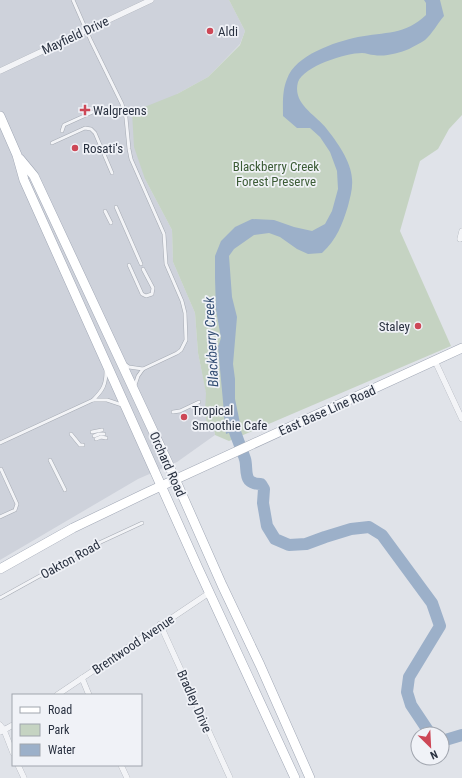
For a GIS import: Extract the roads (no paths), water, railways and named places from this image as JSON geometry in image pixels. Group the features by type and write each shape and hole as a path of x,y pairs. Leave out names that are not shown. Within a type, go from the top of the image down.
{"main road":[{"name":"Orchard Road","path":"0,116 17,155 24,180 168,503 295,778"},
{"name":"Orchard Road","path":"17,155 34,176 134,389 310,778"},
{"name":"East Base Line Road","path":"0,569 73,528 161,485 462,348"}],"street":[{"name":"Mayfield Drive","path":"0,71 150,0"},
{"path":"460,239 462,232"},
{"path":"435,361 462,419"},
{"name":"Brentwood Avenue","path":"58,694 160,624 209,593"},
{"name":"Bradley Drive","path":"160,624 230,778"},
{"path":"82,678 89,694"},
{"path":"12,725 1,729 12,751"},
{"path":"18,766 24,778"},
{"path":"121,766 127,778"}],"lane":[{"path":"73,0 125,112 131,159 164,234 166,264 182,301 185,313 186,340 181,350 143,369 138,376 134,389"},
{"path":"62,130 64,125 95,111 100,113"},
{"path":"52,143 85,128 91,129 95,133 112,173"},
{"path":"116,206 141,264"},
{"path":"105,211 111,223"},
{"path":"129,265 142,294 146,296 152,294 153,288 143,269"},
{"path":"120,360 129,367 143,369"},
{"path":"0,443 93,400 102,391 106,382 107,364"},
{"path":"93,400 107,400 125,406"},
{"path":"173,412 180,411 199,402"},
{"path":"102,430 97,430 94,436 105,436"},
{"path":"71,434 76,442 80,445 83,444"},
{"path":"76,442 80,438"},
{"path":"50,460 65,490"},
{"path":"0,517 14,510 17,504 1,469"},
{"name":"Oakton Road","path":"0,598 101,542 142,523"}],"water":[{"path":"424,0 440,0 444,16 428,38 409,49 392,54 371,55 362,53 336,58 308,71 298,82 298,97 306,108 326,128 339,146 349,165 352,182 351,193 341,226 332,242 322,253 308,254 297,249 280,237 269,233 254,235 234,249 229,256 232,297 237,317 233,364 235,399 241,428 226,434 218,347 221,338 216,310 215,278 215,256 221,241 235,227 252,219 274,220 312,231 325,224 332,211 338,189 337,171 330,152 320,137 310,128 297,128 283,116 283,102 287,79 291,71 298,63 307,56 328,46 358,37 394,32 410,26 426,15 426,3"}],"waterway":[{"name":"Blackberry Creek","path":"230,415 245,459 248,478 253,483 261,484 264,489 263,503 267,526 275,539 289,545 306,544 351,529 369,527 382,535 432,603 440,626 409,677 407,692 411,705 425,726"},
{"name":"Blackberry Creek","path":"450,739 462,735"}],"place":[{"name":"Aldi","path":"210,31"},
{"name":"Walgreens","path":"85,110"},
{"name":"Rosati's","path":"75,148"},
{"name":"Staley","path":"418,326"},
{"name":"Tropical Smoothie Cafe","path":"184,417"}],"park label":[{"name":"Blackberry Creek Forest Preserve","path":"276,174"}]}
